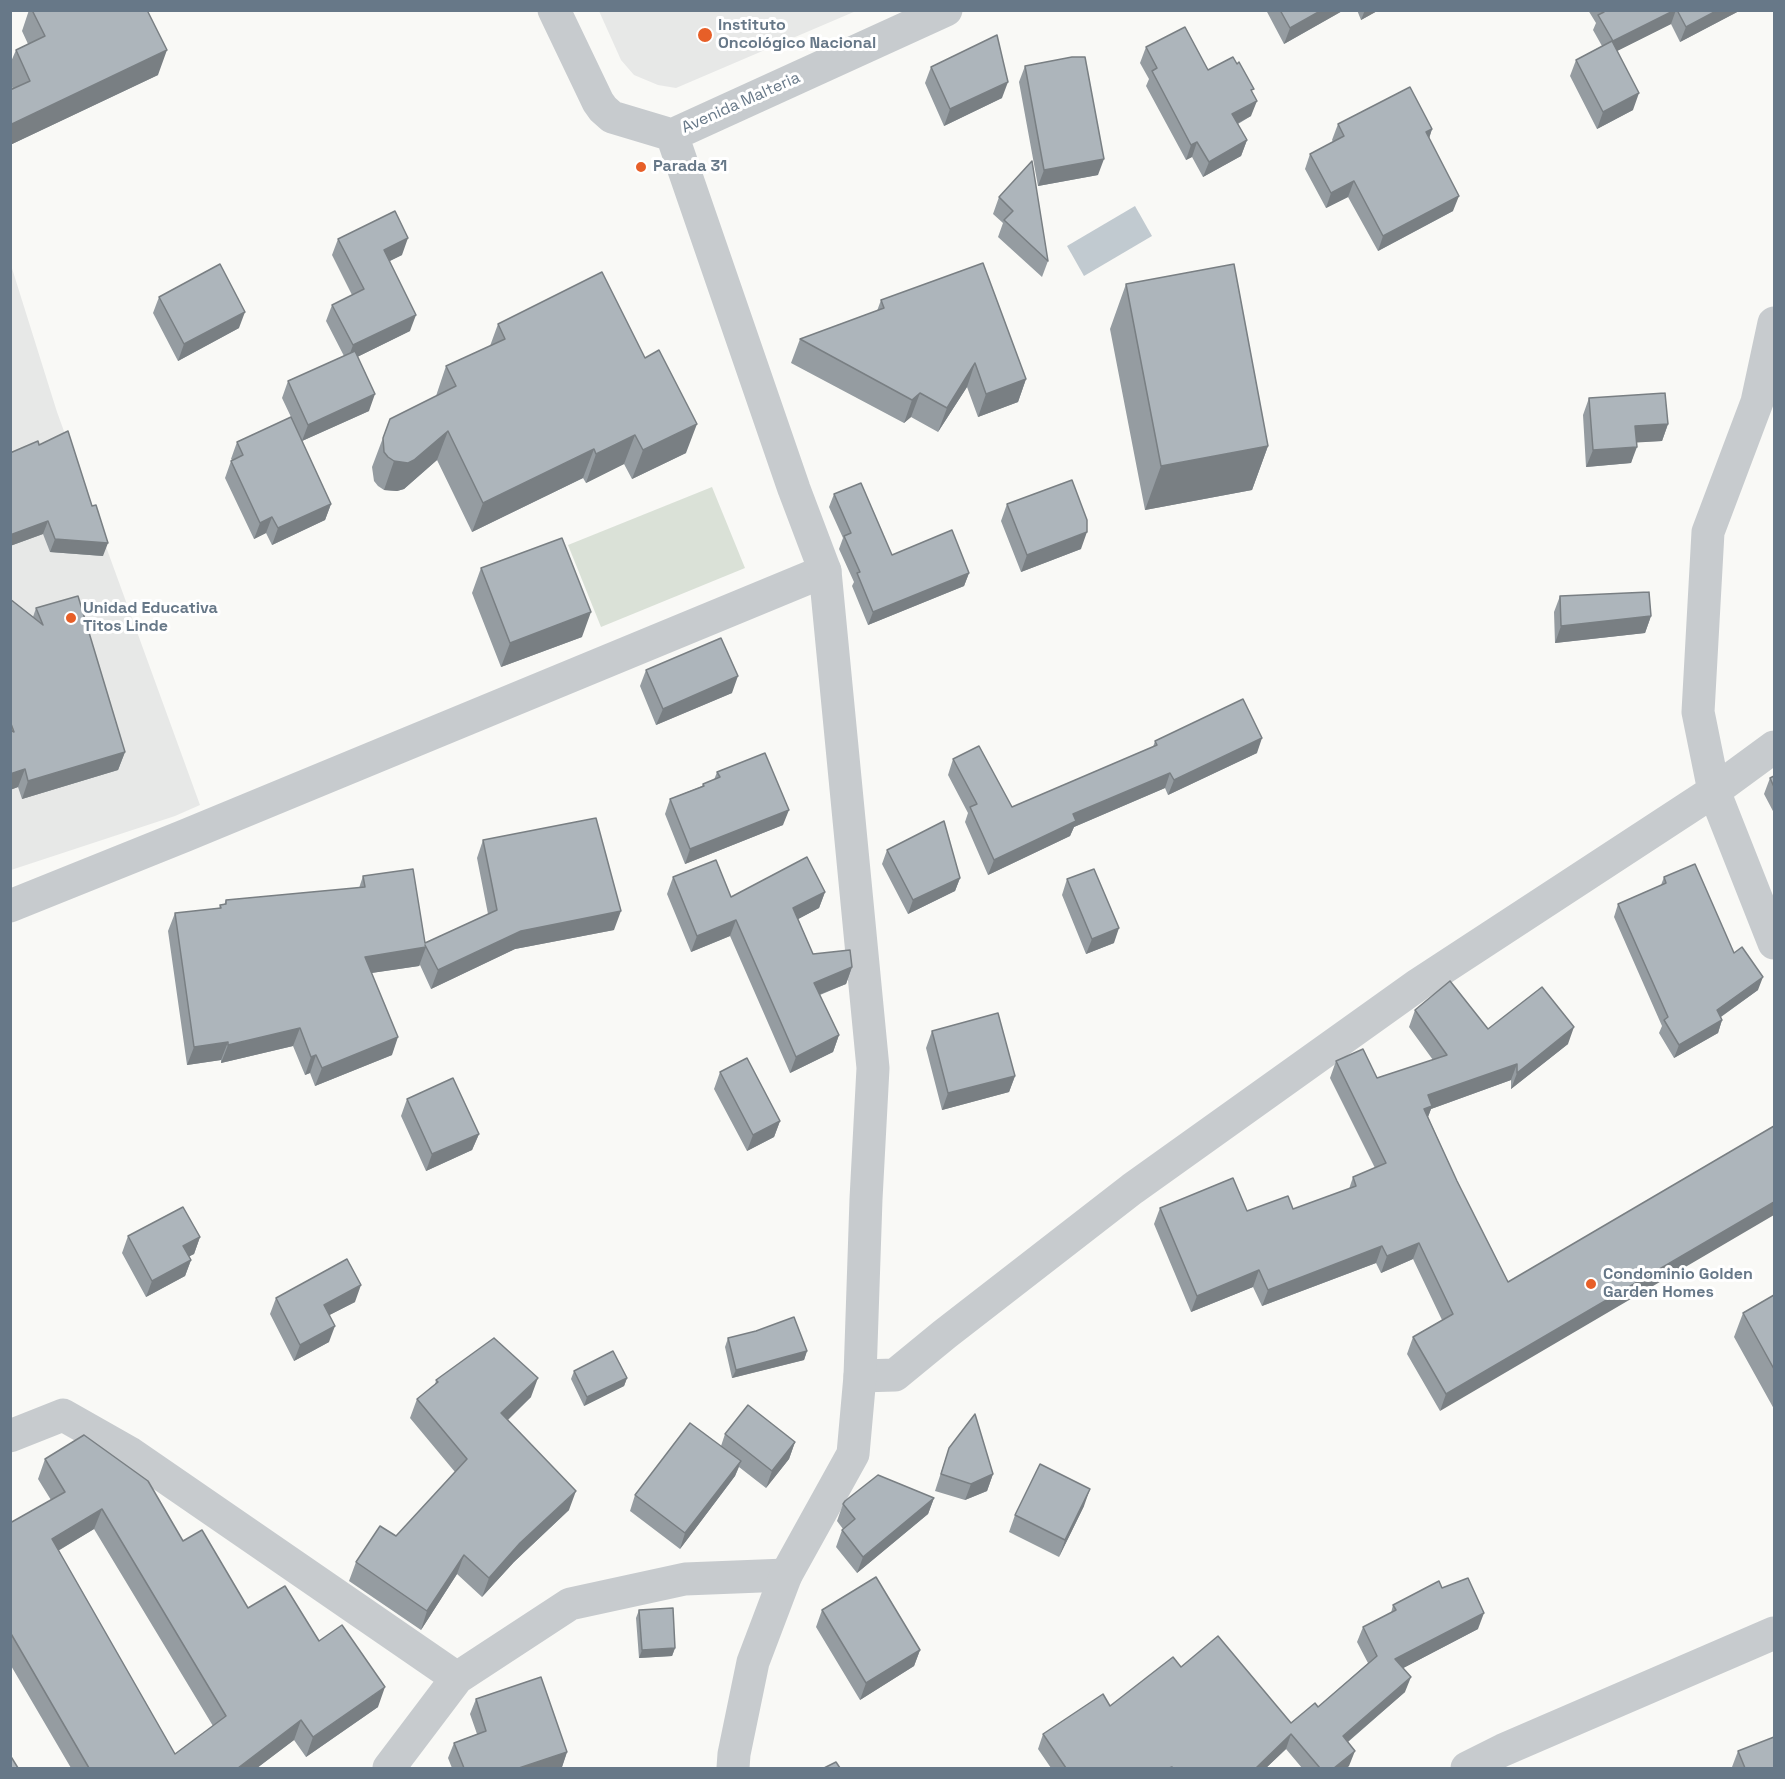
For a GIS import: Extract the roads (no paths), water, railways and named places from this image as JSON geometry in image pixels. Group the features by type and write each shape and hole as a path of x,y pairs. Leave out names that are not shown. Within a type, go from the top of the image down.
{"street":[{"name":"Avenida Malteria","path":"554,10 603,109 612,117 672,135 946,10"},
{"path":"672,135 794,489 825,571 873,1068 866,1200 861,1376 853,1454 786,1575 753,1662 733,1768"},
{"path":"1774,323 1757,402 1708,532 1698,712 1714,791 1774,943"},
{"path":"10,906 825,571"},
{"path":"861,1376 895,1375 1132,1189 1218,1127 1419,984 1714,791 1774,747"},
{"path":"10,1436 63,1414 130,1452 457,1678"},
{"path":"389,1768 457,1678 570,1604 685,1579 786,1575"},
{"path":"1467,1768 1503,1750 1774,1633"}],"place":[{"name":"Instituto Oncológico Nacional","path":"705,35"},
{"name":"Parada 31","path":"641,167"},
{"name":"Unidad Educativa Titos Linde","path":"71,618"},
{"name":"Condominio Golden Garden Homes","path":"1591,1284"}]}
